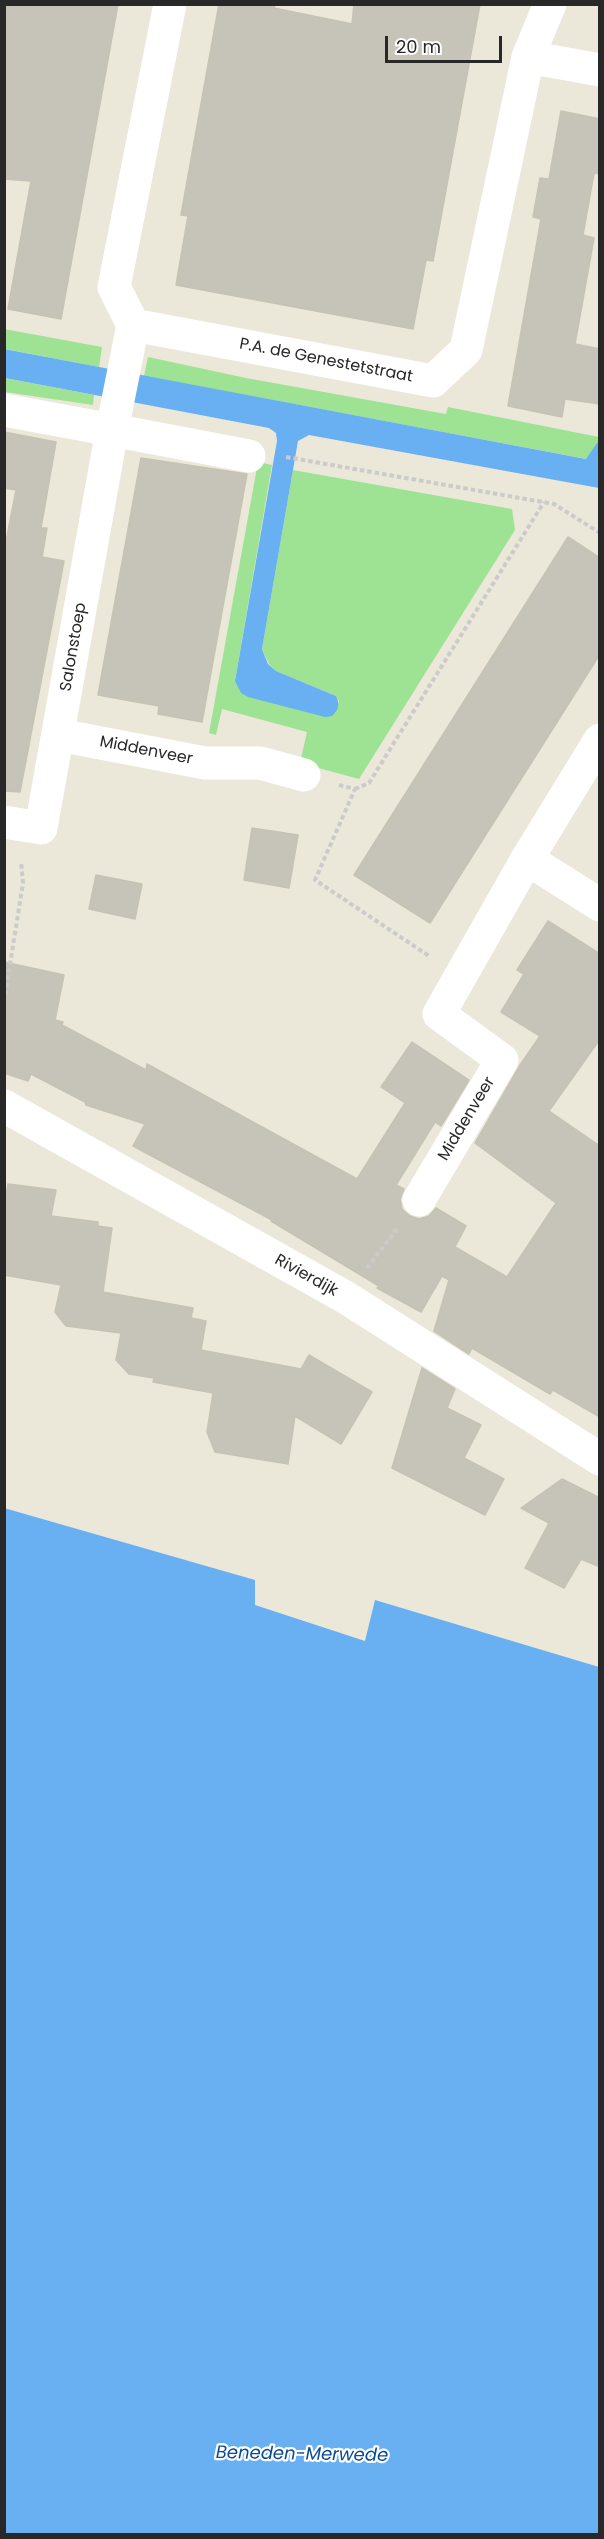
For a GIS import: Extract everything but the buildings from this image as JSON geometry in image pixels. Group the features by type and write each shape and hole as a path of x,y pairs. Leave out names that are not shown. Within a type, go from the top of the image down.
{"street":[{"path":"134,326 114,287 170,4"},
{"path":"550,4 528,57 600,70"},
{"name":"P.A. de Genestetstraat","path":"134,326 433,381 466,350 528,57"},
{"name":"Salonstoep","path":"11,823 41,828 112,430 134,326"},
{"path":"4,410 249,456"},
{"name":"Middenveer","path":"59,735 205,763 260,763 304,775"},
{"name":"Middenveer","path":"419,1200 502,1060 439,1014 527,859 600,740"},
{"path":"527,859 600,905"},
{"name":"Rivierdijk","path":"4,1106 345,1297 600,1459"}],"path":[{"path":"307,461 554,504 600,533"},
{"path":"304,775 355,789 369,783 544,502"},
{"path":"355,789 315,880 460,977"},
{"path":"4,1002 23,883 11,823"},
{"path":"345,1297 419,1200"}],"green space":[{"path":"4,329 102,347 99,367 5,349"},
{"path":"148,357 246,378 446,414 448,407 599,437 599,440 587,459 144,376"},
{"path":"5,378 94,395 93,405 5,392"},
{"path":"258,462 272,465 235,681 335,713 339,701 336,696 276,671 269,664 262,649 293,470 512,509 515,530 359,779 300,763 307,732 222,709 216,735 209,733"}],"water":[{"path":"4,349 586,459 599,440 599,488 309,435 298,441 262,649 268,664 276,671 336,696 338,704 336,711 332,716 325,717 248,697 241,693 235,681 277,441 276,433 269,428 5,378"},
{"name":"Beneden-Merwede","path":"4,1508 255,1580 255,1605 365,1641 375,1600 599,1667 599,2534 5,2534"}]}
